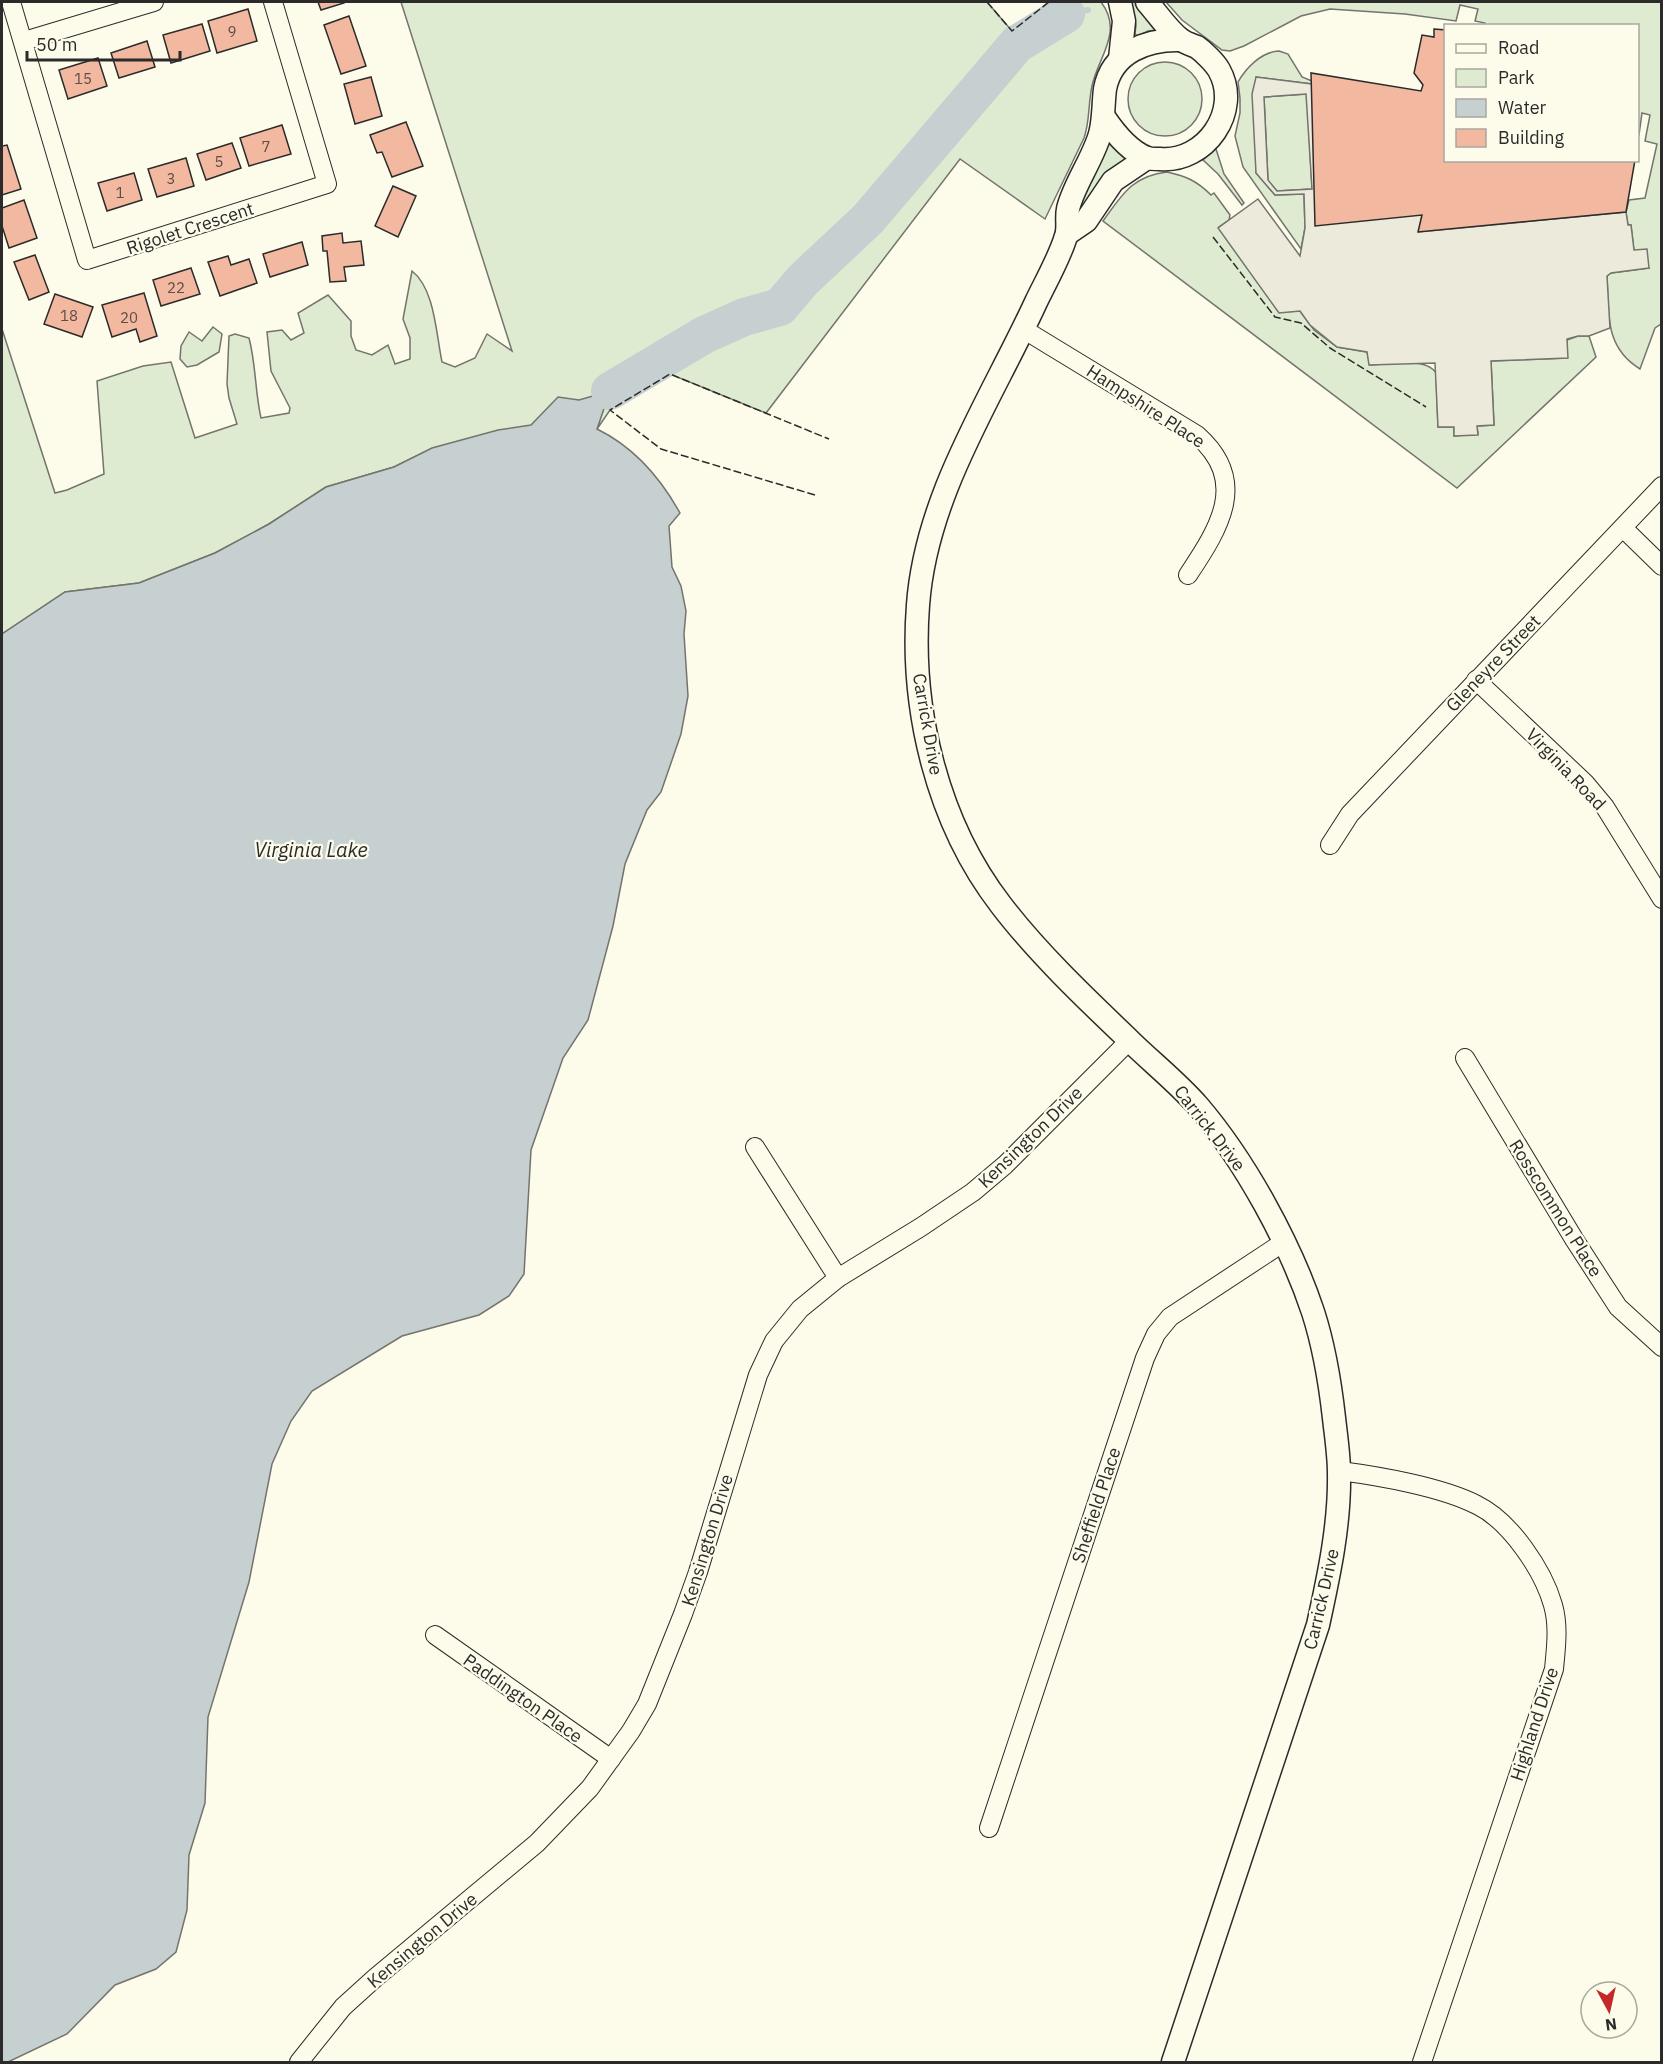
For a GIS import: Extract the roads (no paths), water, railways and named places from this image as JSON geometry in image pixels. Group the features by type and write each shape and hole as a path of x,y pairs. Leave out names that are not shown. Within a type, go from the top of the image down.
{"street":[{"name":"Rigolet Crescent","path":"11,2 87,260 327,184 273,2"},
{"path":"24,41 154,2"},
{"name":"Carrick Drive","path":"1120,2 1124,28 1120,59 1112,70 1106,88 1104,117 1099,138 1067,211 1067,234 949,481 928,543 918,603 916,653 920,699 927,740 938,780 958,832 977,869 1001,906 1016,923 1129,1041 1172,1079 1199,1108 1226,1144 1252,1184 1300,1275 1322,1343 1329,1381 1340,1471 1330,1570 1318,1625 1173,2062"},
{"path":"1147,2 1181,40"},
{"path":"1104,117 1113,132 1129,146 1147,158 1166,159 1181,157 1200,147 1212,136 1222,120 1226,104 1225,88 1219,70 1200,49 1181,40 1160,39 1138,46 1120,59"},
{"name":"Carrick Drive","path":"1067,234 1086,221 1113,181 1147,158"},
{"name":"Hampshire Place","path":"1023,329 1197,435 1219,460 1226,479 1222,518 1213,538 1188,575"},
{"name":"Gleneyre Street","path":"1330,845 1350,814 1662,486"},
{"path":"1623,528 1662,566"},
{"name":"Virginia Road","path":"1476,680 1585,783 1605,807 1662,899"},
{"name":"Kensington Drive","path":"299,2062 343,2007 537,1843 570,1810 611,1760 647,1704 669,1652 698,1572 758,1375 774,1341 800,1309 838,1278 973,1192 1005,1165 1129,1041"},
{"name":"Rosscommon Place","path":"1465,1058 1574,1239 1618,1307 1662,1347"},
{"path":"755,1147 838,1278"},
{"name":"Sheffield Place","path":"989,1828 1145,1358 1153,1342 1170,1317 1284,1242"},
{"name":"Highland Drive","path":"1340,1471 1366,1474 1432,1490 1478,1505 1496,1517 1522,1546 1539,1573 1553,1605 1557,1635 1554,1669 1422,2062"},
{"name":"Paddington Place","path":"435,1635 611,1760"}],"water":[{"name":"Virginia Lake","path":"610,391 597,429 623,445 645,464 664,487 680,513 669,526 672,567 681,586 686,611 684,634 688,696 681,734 661,792 647,810 625,864 613,926 588,1020 563,1058 531,1150 524,1274 509,1296 479,1315 402,1336 312,1391 291,1421 272,1464 249,1582 208,1717 205,1803 189,1855 187,1910 176,1952 156,1969 115,1985 67,2034 8,2062 2,2062 2,634 65,592 139,583 215,553 269,524 326,487 394,467 432,448 498,430 531,425 558,397 579,400"}],"waterway":[{"path":"1066,14 1088,10"},
{"path":"610,391 704,335 744,317 780,307 803,280 868,219 1017,44 1066,14"}]}
